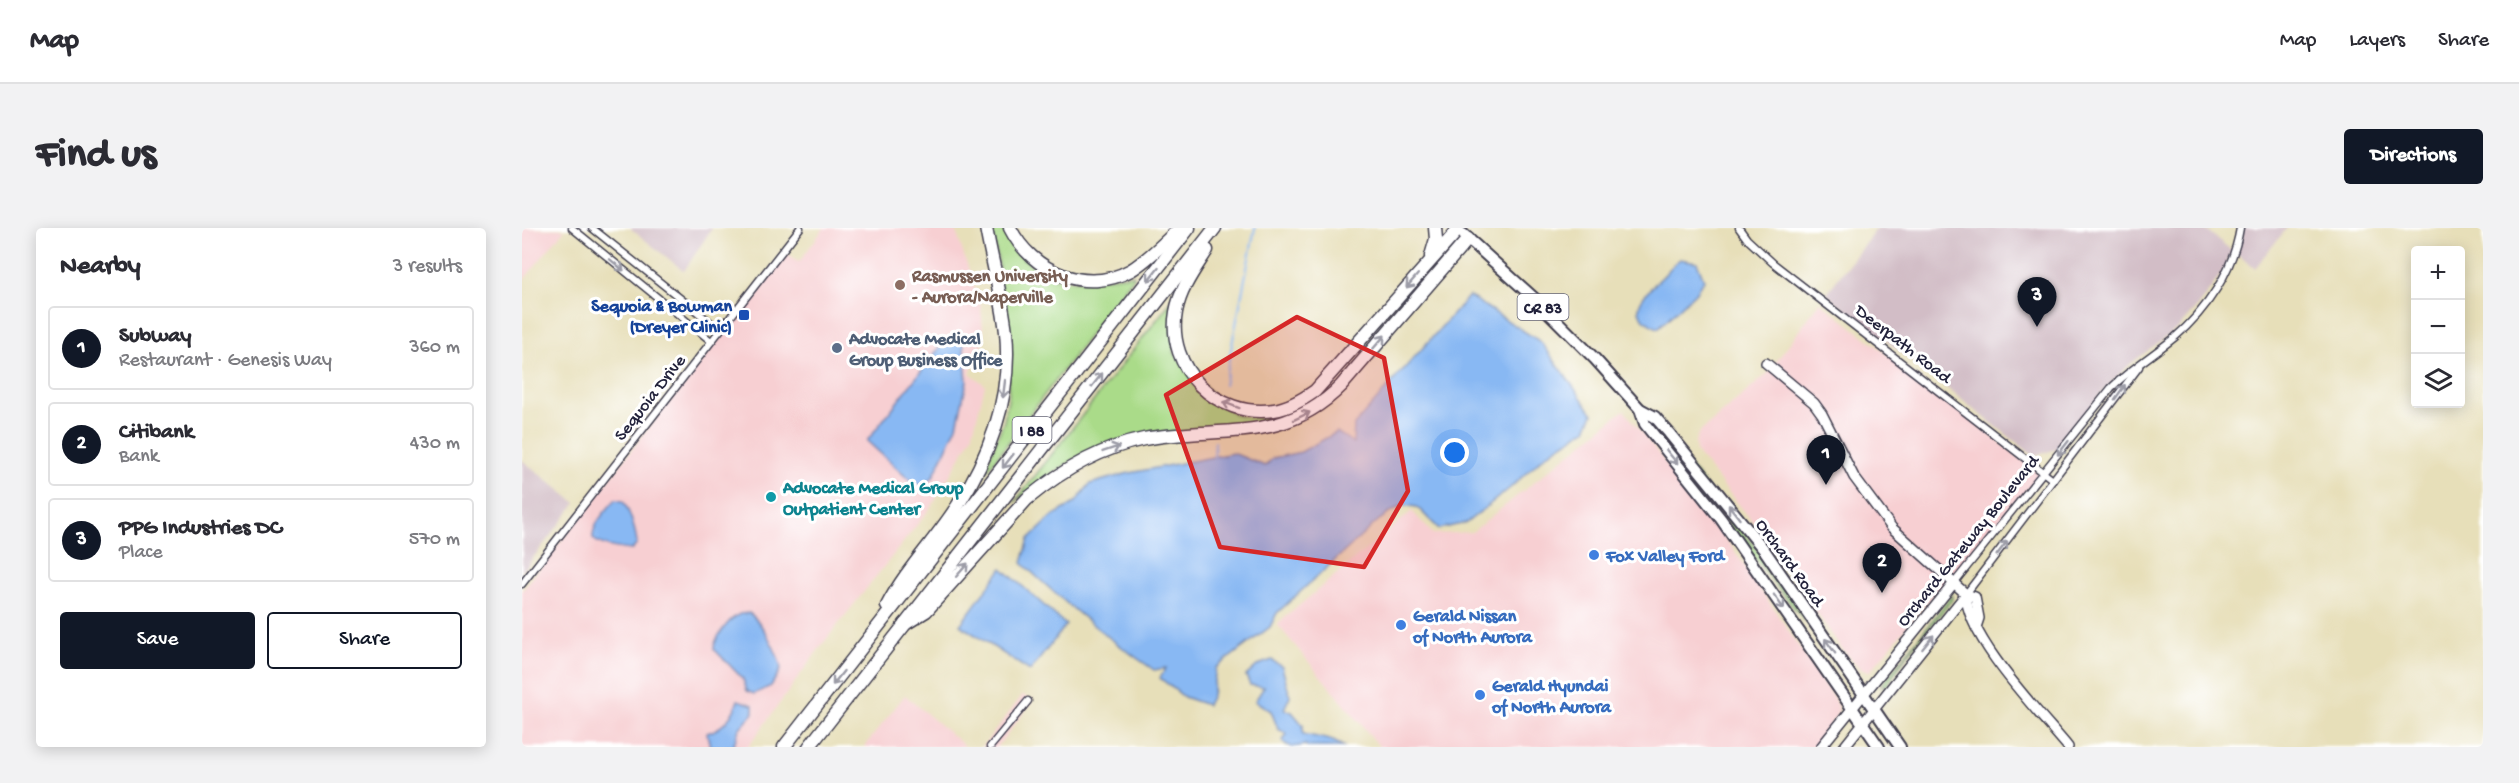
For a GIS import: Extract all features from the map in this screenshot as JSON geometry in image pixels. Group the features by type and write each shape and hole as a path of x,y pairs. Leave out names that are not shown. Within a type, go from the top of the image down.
{"highway":[{"path":"874,632 896,588 957,507 975,477 988,451 1000,414 1005,376 1005,330 986,228"},
{"path":"1011,228 1022,248 1035,261 1065,277 1089,280 1112,277 1132,269 1180,228"},
{"name":"I 88","path":"784,747 1189,228"},
{"path":"1217,228 1181,296 1176,311 1176,340 1184,364 1197,383 1214,398 1247,410 1285,408 1315,391 1457,229"},
{"name":"I 88","path":"809,747 1217,228"},
{"path":"1429,262 1436,239 1435,228"},
{"path":"905,624 926,611 1027,499 1078,463 1099,453 1142,440 1281,425 1320,406 1368,355 1468,239"}],"main road":[{"name":"Orchard Road","path":"1457,229 1561,324 1640,409 1655,417 1765,551 1900,747"},
{"name":"Orchard Road","path":"1640,409 1646,424 1721,519 1879,747"}],"street":[{"path":"572,228 711,341"},
{"path":"592,228 720,330"},
{"name":"Sequoia Drive","path":"522,584 800,228"},
{"name":"Deerpath Road","path":"1739,228 1747,239 1773,263 2053,480"},
{"name":"Orchard Gateway Boulevard","path":"1821,747 2111,387 2175,337 2194,318 2231,265 2240,228"},
{"name":"Orchard Gateway Boulevard","path":"1844,747 1966,594 2145,360"},
{"path":"1766,363 1814,403 1822,414 1854,477 1892,528 1966,594 1966,607 1981,640 2068,747"},
{"path":"990,747 1028,701"}],"highlighted area":[{"path":"1297,317 1384,358 1408,491 1364,567 1220,547 1166,395"}],"shaded area":[{"path":"522,228 565,229 522,282"},
{"path":"630,228 712,228 684,271"},
{"path":"824,228 955,228 981,307 984,340 970,373 985,385 972,437 932,506 821,646 748,747 522,747 522,591 785,252 799,262"},
{"path":"1877,228 2204,228 2232,251 2222,273 2179,327 2129,365 2103,391 2060,448 2034,456 1826,294"},
{"path":"2243,228 2287,228 2255,268 2237,254"},
{"path":"1820,302 2041,474 1870,671 1862,670 1842,649 1757,527 1696,452 1695,442 1698,434 1767,374"},
{"path":"1624,410 1723,534 1834,698 1839,709 1837,715 1815,747 1380,747 1277,624 1412,511 1433,534 1472,532"},
{"path":"522,460 576,503 522,572"},
{"path":"905,695 966,747 864,747"},
{"path":"1023,695 1032,702 997,747 982,747"}],"green space":[{"path":"992,228 1004,228 1012,245 1019,253 1035,268 1053,278 1077,281 1133,275 1134,277 982,477 1004,421 1009,395 999,266"},
{"path":"1173,299 1174,353 1214,396 1230,411 1241,416 1261,417 1287,414 1288,416 1086,453 1052,473 1014,503"},
{"path":"1649,416 1762,555 1806,619 1804,620 1784,595 1646,419"},
{"path":"1952,595 1952,600 1905,658 1887,685 1881,686"}],"water":[{"path":"1680,259 1697,262 1704,280 1695,293 1658,328 1642,317 1639,311 1640,305 1647,292"},
{"path":"1469,296 1541,342 1593,414 1586,429 1547,454 1510,488 1466,523 1439,529 1417,507 1402,505 1379,520 1277,613 1270,627 1216,668 1212,695 1207,705 1184,697 1160,678 1166,668 1154,670 1137,658 1053,592 1022,563 1029,539 1054,515 1075,503 1090,484 1125,474 1233,453 1265,466 1273,458 1301,452 1337,432 1353,443 1354,425"},
{"path":"956,337 963,338 967,381 957,426 933,477 920,486 905,476 867,441 939,348"},
{"path":"615,500 623,501 632,522 637,544 632,550 607,546 593,539 597,523"},
{"path":"1002,568 1066,625 1030,671 960,625"},
{"path":"749,613 759,623 769,639 781,669 771,686 754,694 747,691 743,679 714,649 717,639 727,624 740,614"},
{"path":"1272,660 1282,667 1290,696 1284,709 1292,712 1303,725 1303,734 1331,740 1345,747 1308,747 1306,745 1291,747 1282,742 1287,734 1278,729 1271,711 1255,701 1264,687 1250,685 1246,676 1258,665"},
{"path":"738,700 753,705 753,713 739,729 733,747 710,747 707,733 727,721"}],"waterway":[{"path":"1224,385 1255,228"},
{"path":"1214,457 1215,442"}],"place":[{"name":"Rasmussen University - Aurora/Naperville","path":"900,285"},
{"name":"Sequoia & Bowman (Dreyer Clinic)","path":"744,315"},
{"name":"PPG Industries DC","path":"2037,327"},
{"name":"Advocate Medical Group Business Office","path":"837,348"},
{"name":"Subway","path":"1826,485"},
{"name":"Advocate Medical Group Outpatient Center","path":"771,497"},
{"name":"Fox Valley Ford","path":"1594,555"},
{"name":"Citibank","path":"1882,593"},
{"name":"Gerald Nissan of North Aurora","path":"1401,625"},
{"name":"Gerald Hyundai of North Aurora","path":"1480,695"}]}
